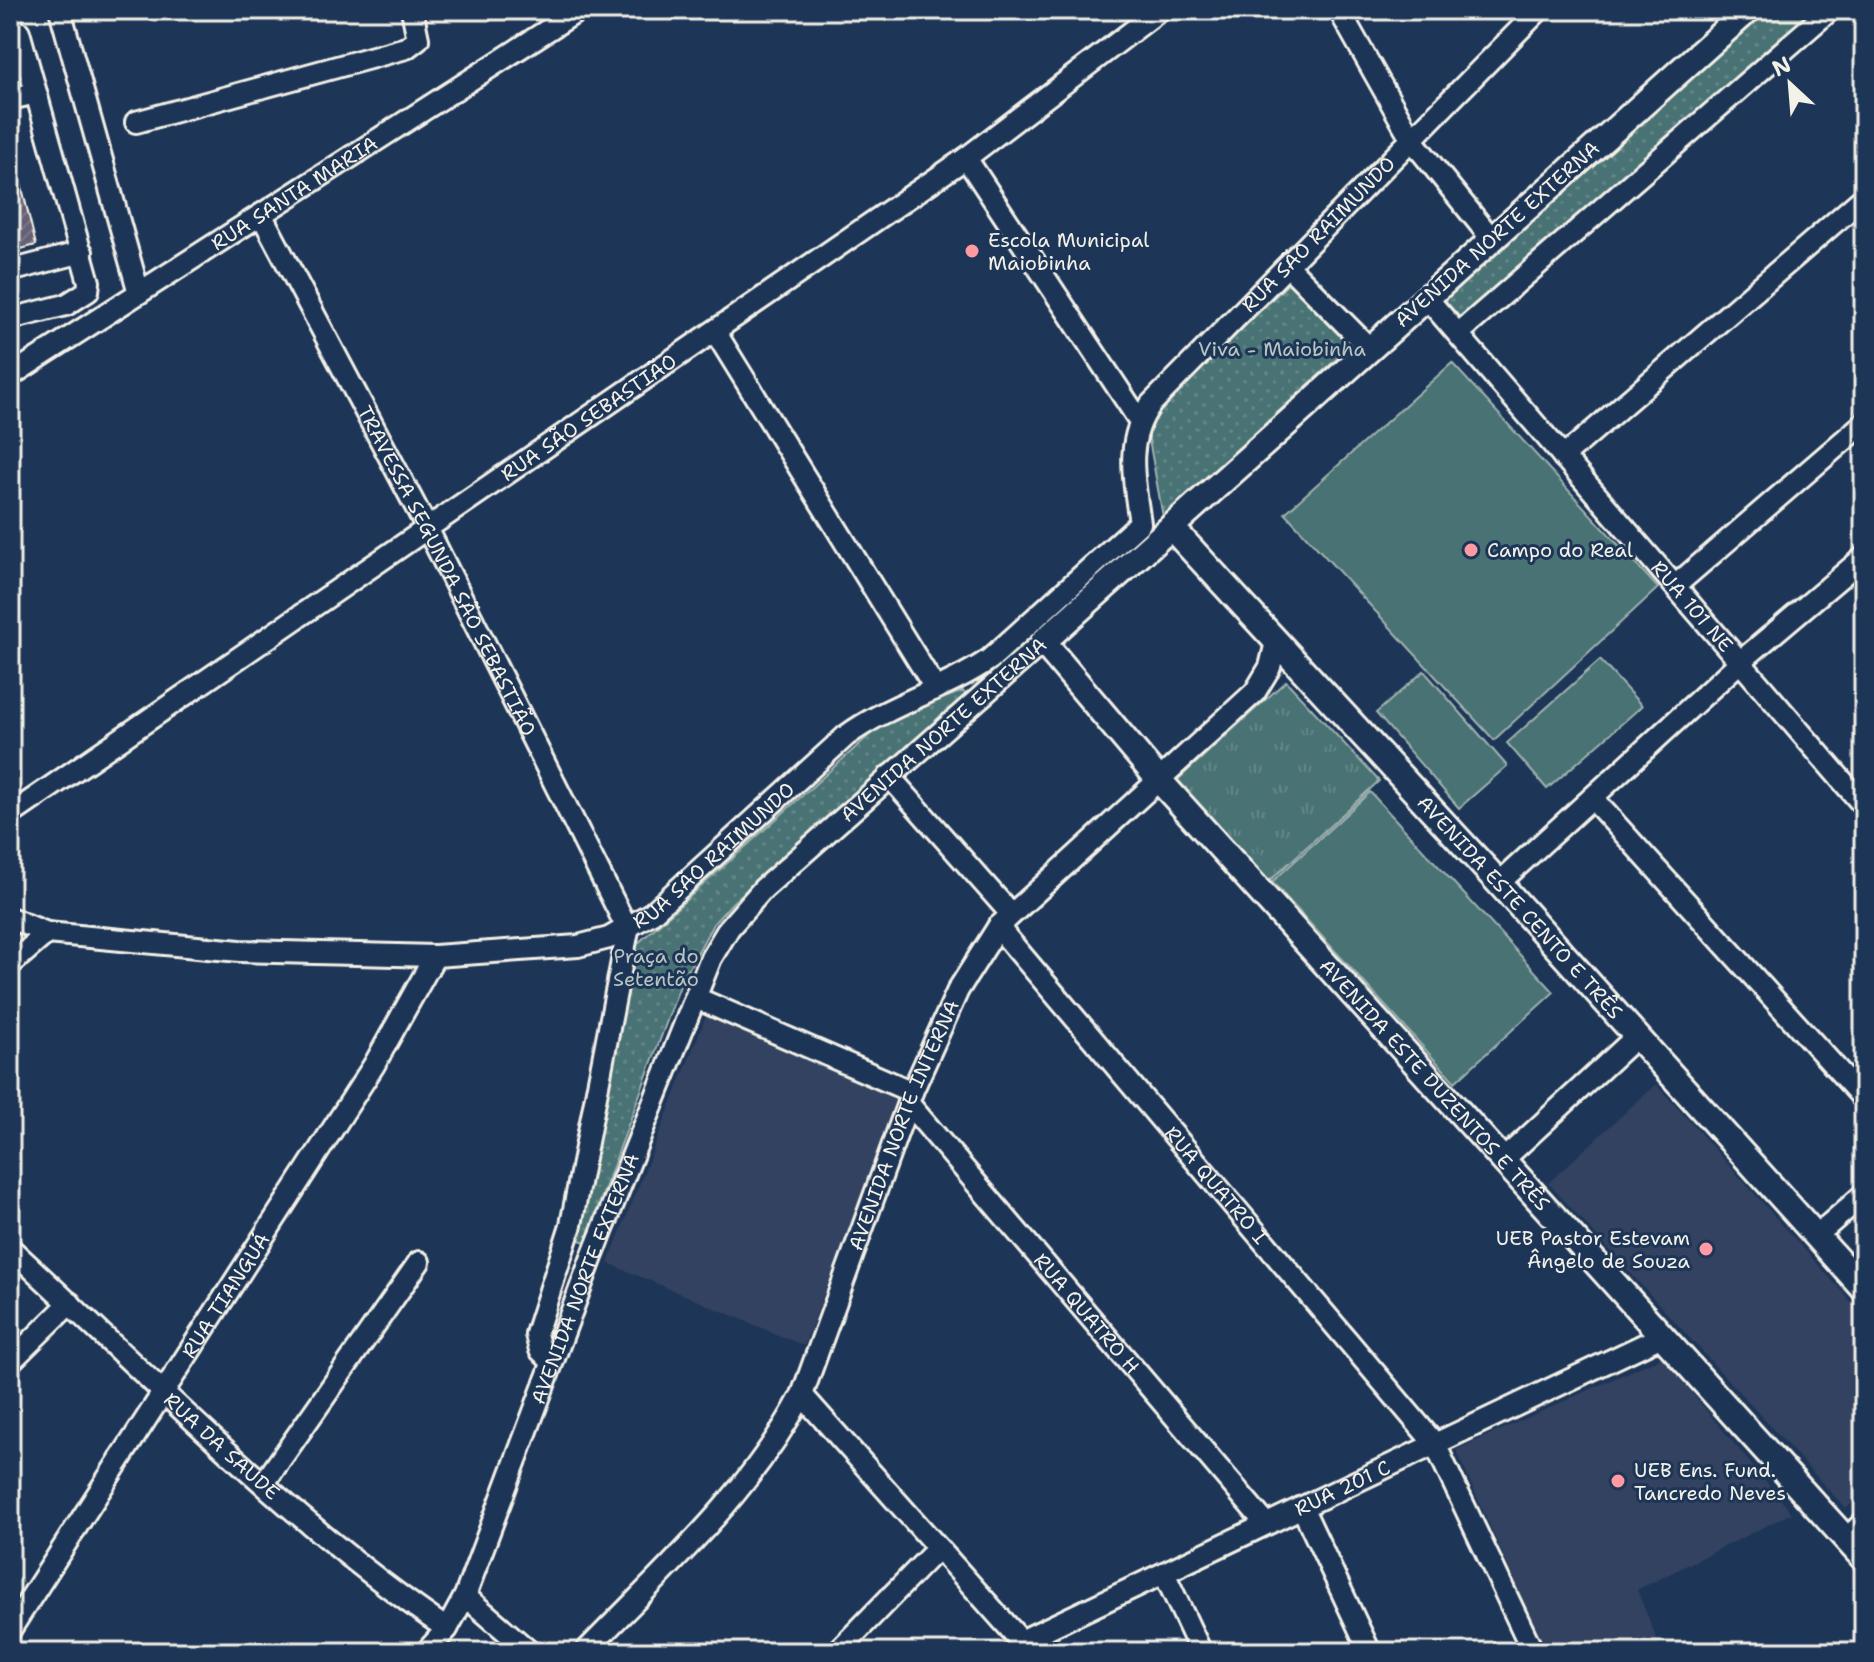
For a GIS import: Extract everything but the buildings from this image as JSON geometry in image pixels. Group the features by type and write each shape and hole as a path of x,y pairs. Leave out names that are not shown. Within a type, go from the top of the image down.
{"main road":[{"name":"AVENIDA NORTE EXTERNA","path":"1043,642 1156,530 1369,348 1748,10"},
{"name":"AVENIDA ESTE CENTO E TRÊS","path":"1156,530 1276,642 1638,1035 1864,1289"},
{"name":"AVENIDA ESTE DUZENTOS E TRÊS","path":"1043,642 1159,780 1662,1336 1855,1530 1864,1559"}],"street":[{"path":"60,10 139,293"},
{"path":"136,122 406,48 418,39 412,10"},
{"name":"RUA SANTA MARIA","path":"10,376 579,10"},
{"name":"RUA SÃO SEBASTIÃO","path":"10,815 716,333 966,158 1160,10"},
{"path":"1339,10 1412,140 1491,238"},
{"name":"RUA SÃO RAIMUNDO","path":"1139,420 1151,404 1539,10"},
{"path":"1458,334 1830,10"},
{"path":"10,319 66,305 88,291 82,252 19,32"},
{"path":"10,99 36,93"},
{"path":"966,158 1139,420 1132,461 1156,530"},
{"path":"1563,457 1864,197"},
{"name":"TRAVESSA SEGUNDA SÃO SEBASTIÃO","path":"262,216 427,528 628,930"},
{"path":"10,271 82,252"},
{"path":"1288,266 1369,348"},
{"name":"RUA 101 NE","path":"1426,297 1864,806"},
{"path":"716,333 935,688"},
{"path":"1675,586 1864,423"},
{"name":"RUA SÃO RAIMUNDO","path":"10,918 47,933 240,951 435,956 578,946 628,930 652,913 846,736 882,713 990,659 1156,530"},
{"path":"1499,883 1740,662 1864,557"},
{"name":"AVENIDA NORTE EXTERNA","path":"426,1652 447,1629 465,1596 552,1362 711,958 751,900 1043,642"},
{"name":"AVENIDA NORTE INTERNA","path":"585,1652 741,1489 778,1440 802,1395 910,1098 958,990 1004,921 1255,692 1270,667 1276,642"},
{"name":"RUA QUATRO I","path":"889,776 1004,921 1435,1444 1533,1652"},
{"path":"1592,798 1864,1099"},
{"path":"552,1362 540,1350 536,1334 571,1225 628,930"},
{"path":"10,965 47,933"},
{"name":"RUA TIANGUÁ","path":"10,1630 374,1065 435,956"},
{"path":"696,998 910,1098"},
{"path":"1503,1160 1638,1035"},
{"name":"RUA QUATRO H","path":"910,1098 1266,1524"},
{"path":"1816,1236 1864,1194"},
{"name":"RUA DA SAUDE","path":"10,1248 264,1483 379,1583 447,1629"},
{"path":"264,1483 419,1262"},
{"path":"10,1362 70,1303"},
{"name":"RUA 201 C","path":"1024,1647 1164,1573 1662,1336"},
{"path":"802,1395 1024,1647"},
{"path":"1302,1507 1370,1652"},
{"path":"837,1652 938,1548"},
{"path":"1164,1573 1201,1652"},
{"path":"465,1596 530,1652"}],"shaded area":[{"path":"706,1016 900,1096 804,1346 608,1263"},
{"name":"UEB Pastor Estevam Ângelo de Souza","path":"1656,1084 1864,1316 1864,1492 1846,1509 1548,1183"},
{"name":"UEB Ens. Fund. Tancredo Neves","path":"1662,1357 1792,1513 1637,1590 1662,1652 1546,1652 1456,1450"}],"green space":[{"path":"1766,10 1817,10 1463,321 1443,298"},
{"name":"Viva - Maiobinha","path":"1292,280 1354,343 1163,517 1146,423"},
{"name":"Campo do Real","path":"1452,363 1658,588 1494,740 1285,513"},
{"path":"1600,660 1642,706 1547,789 1507,743"},
{"path":"1424,671 1507,766 1459,808 1376,713"},
{"path":"1286,681 1379,781 1265,885 1172,785"},
{"name":"Praça do Setentão","path":"963,691 966,695 732,903 713,924 681,983 585,1242 577,1239 630,956 636,945 874,731 897,716"},
{"path":"1370,792 1554,992 1455,1082 1272,882"}],"place":[{"name":"Escola Municipal Maiobinha","path":"972,251"},
{"name":"Campo do Real","path":"1471,550"},
{"name":"UEB Pastor Estevam Ângelo de Souza","path":"1706,1249"},
{"name":"UEB Ens. Fund. Tancredo Neves","path":"1618,1481"}]}
